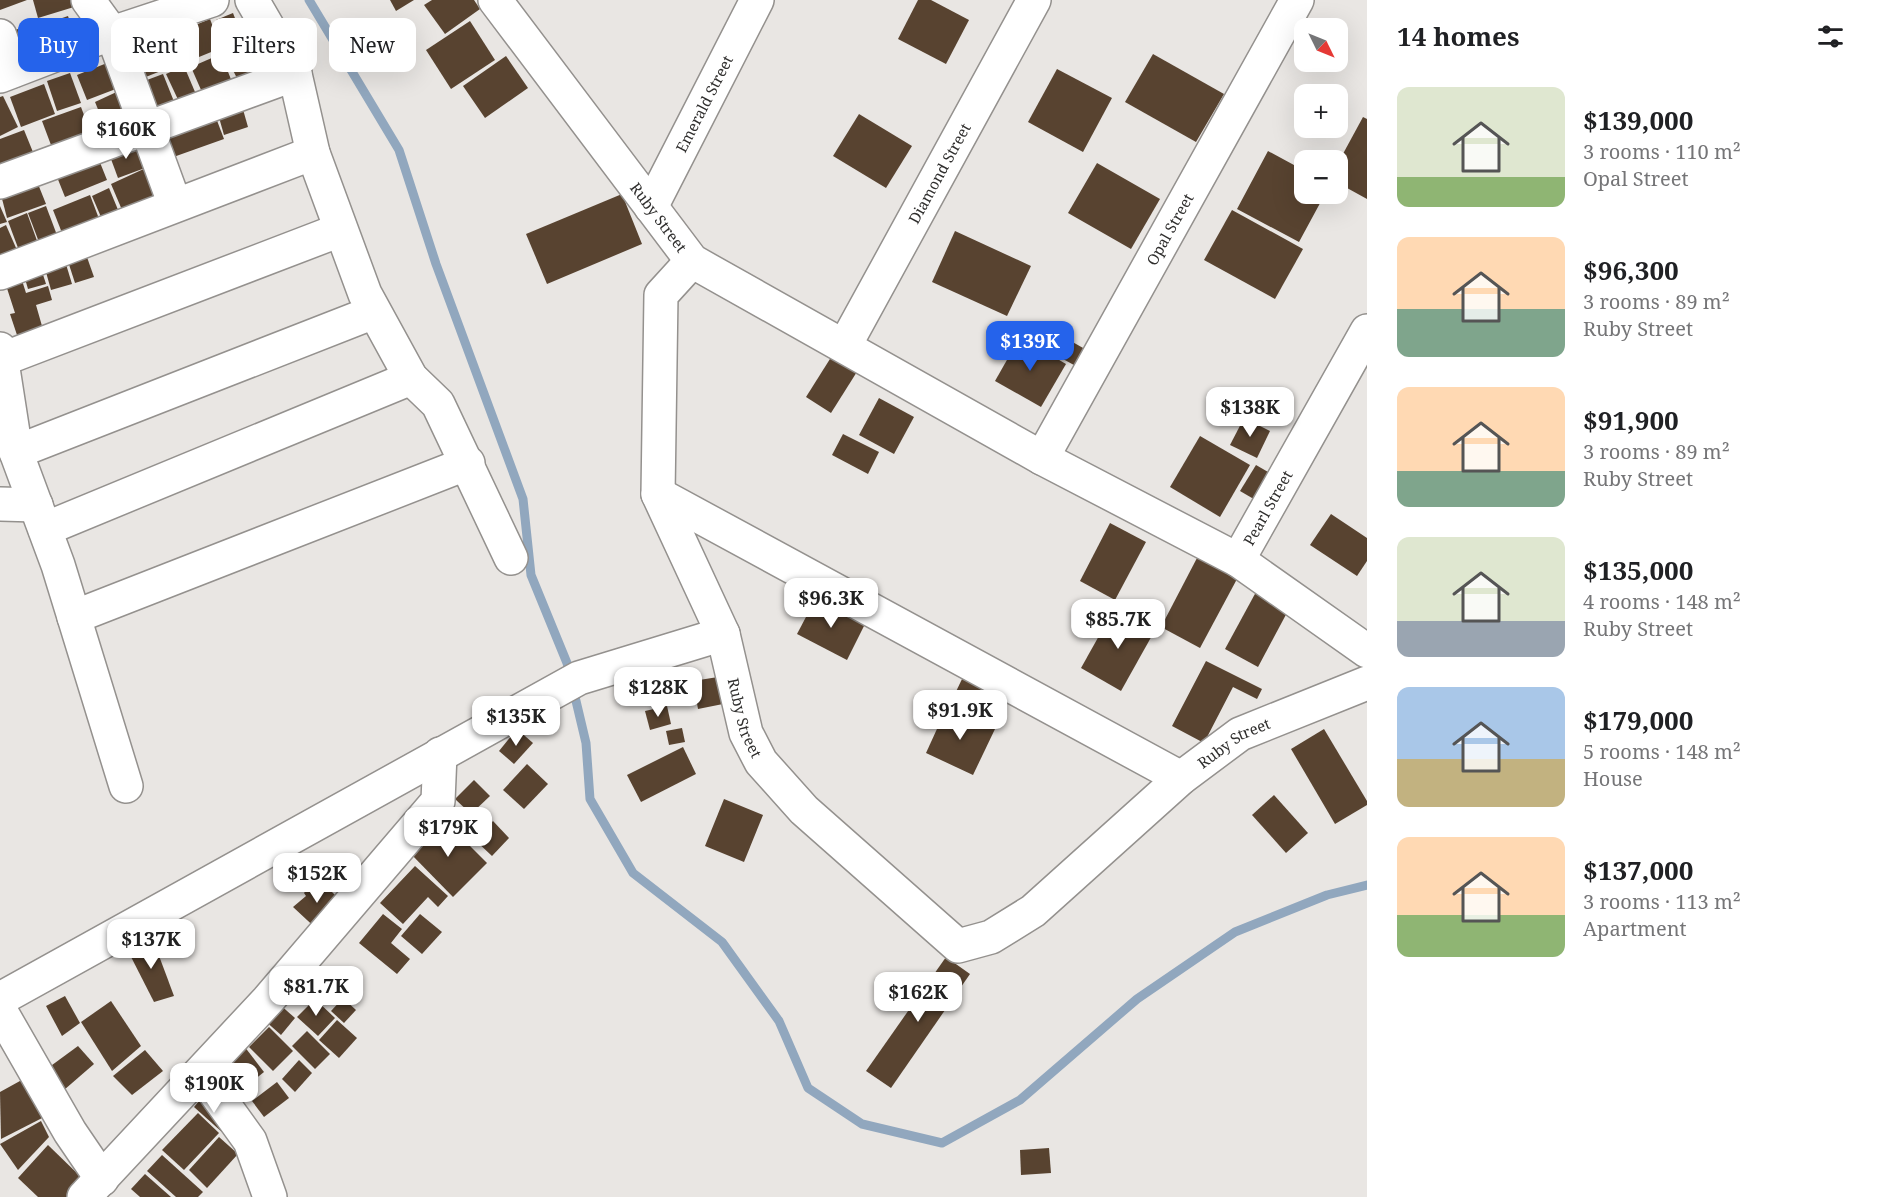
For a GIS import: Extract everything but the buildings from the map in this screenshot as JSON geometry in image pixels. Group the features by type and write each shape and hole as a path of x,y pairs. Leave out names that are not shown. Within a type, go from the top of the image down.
{"street":[{"path":"88,0 111,32"},
{"path":"157,18 212,0"},
{"path":"252,0 295,74 313,153 340,230 374,312 411,378 438,404 468,463 511,558"},
{"name":"Ruby Street","path":"496,0 692,261 661,295 658,494 723,634 746,733 760,762 804,810 958,946 992,937 1033,911 1180,778 1240,734 1367,683"},
{"name":"Emerald Street","path":"651,207 757,0"},
{"name":"Diamond Street","path":"845,345 1034,0"},
{"name":"Opal Street","path":"1042,458 1297,0"},
{"path":"0,36 6,73 111,33"},
{"path":"126,72 175,205"},
{"path":"0,182 295,74"},
{"path":"0,273 313,153"},
{"path":"126,786 74,617 41,517 16,452 1,354 340,230"},
{"path":"692,261 845,345 1042,458 1238,560 1367,651"},
{"path":"16,452 374,312"},
{"name":"Pearl Street","path":"1238,560 1367,331"},
{"path":"0,504 41,517 411,378"},
{"path":"74,617 468,463"},
{"path":"658,494 1180,778"},
{"path":"0,999 161,912 394,780 412,773 440,754 535,705 579,678 723,634"},
{"path":"0,1010 70,1132 93,1188 201,1073 438,801 440,754"},
{"path":"201,1073 250,1141 270,1197"}],"waterway":[{"path":"309,0 399,150 436,264 523,499 531,575 567,663 586,743 590,799 633,873 722,942 779,1021 808,1088 862,1124 942,1143 1020,1100 1137,999 1235,932 1327,895 1367,885"}]}
